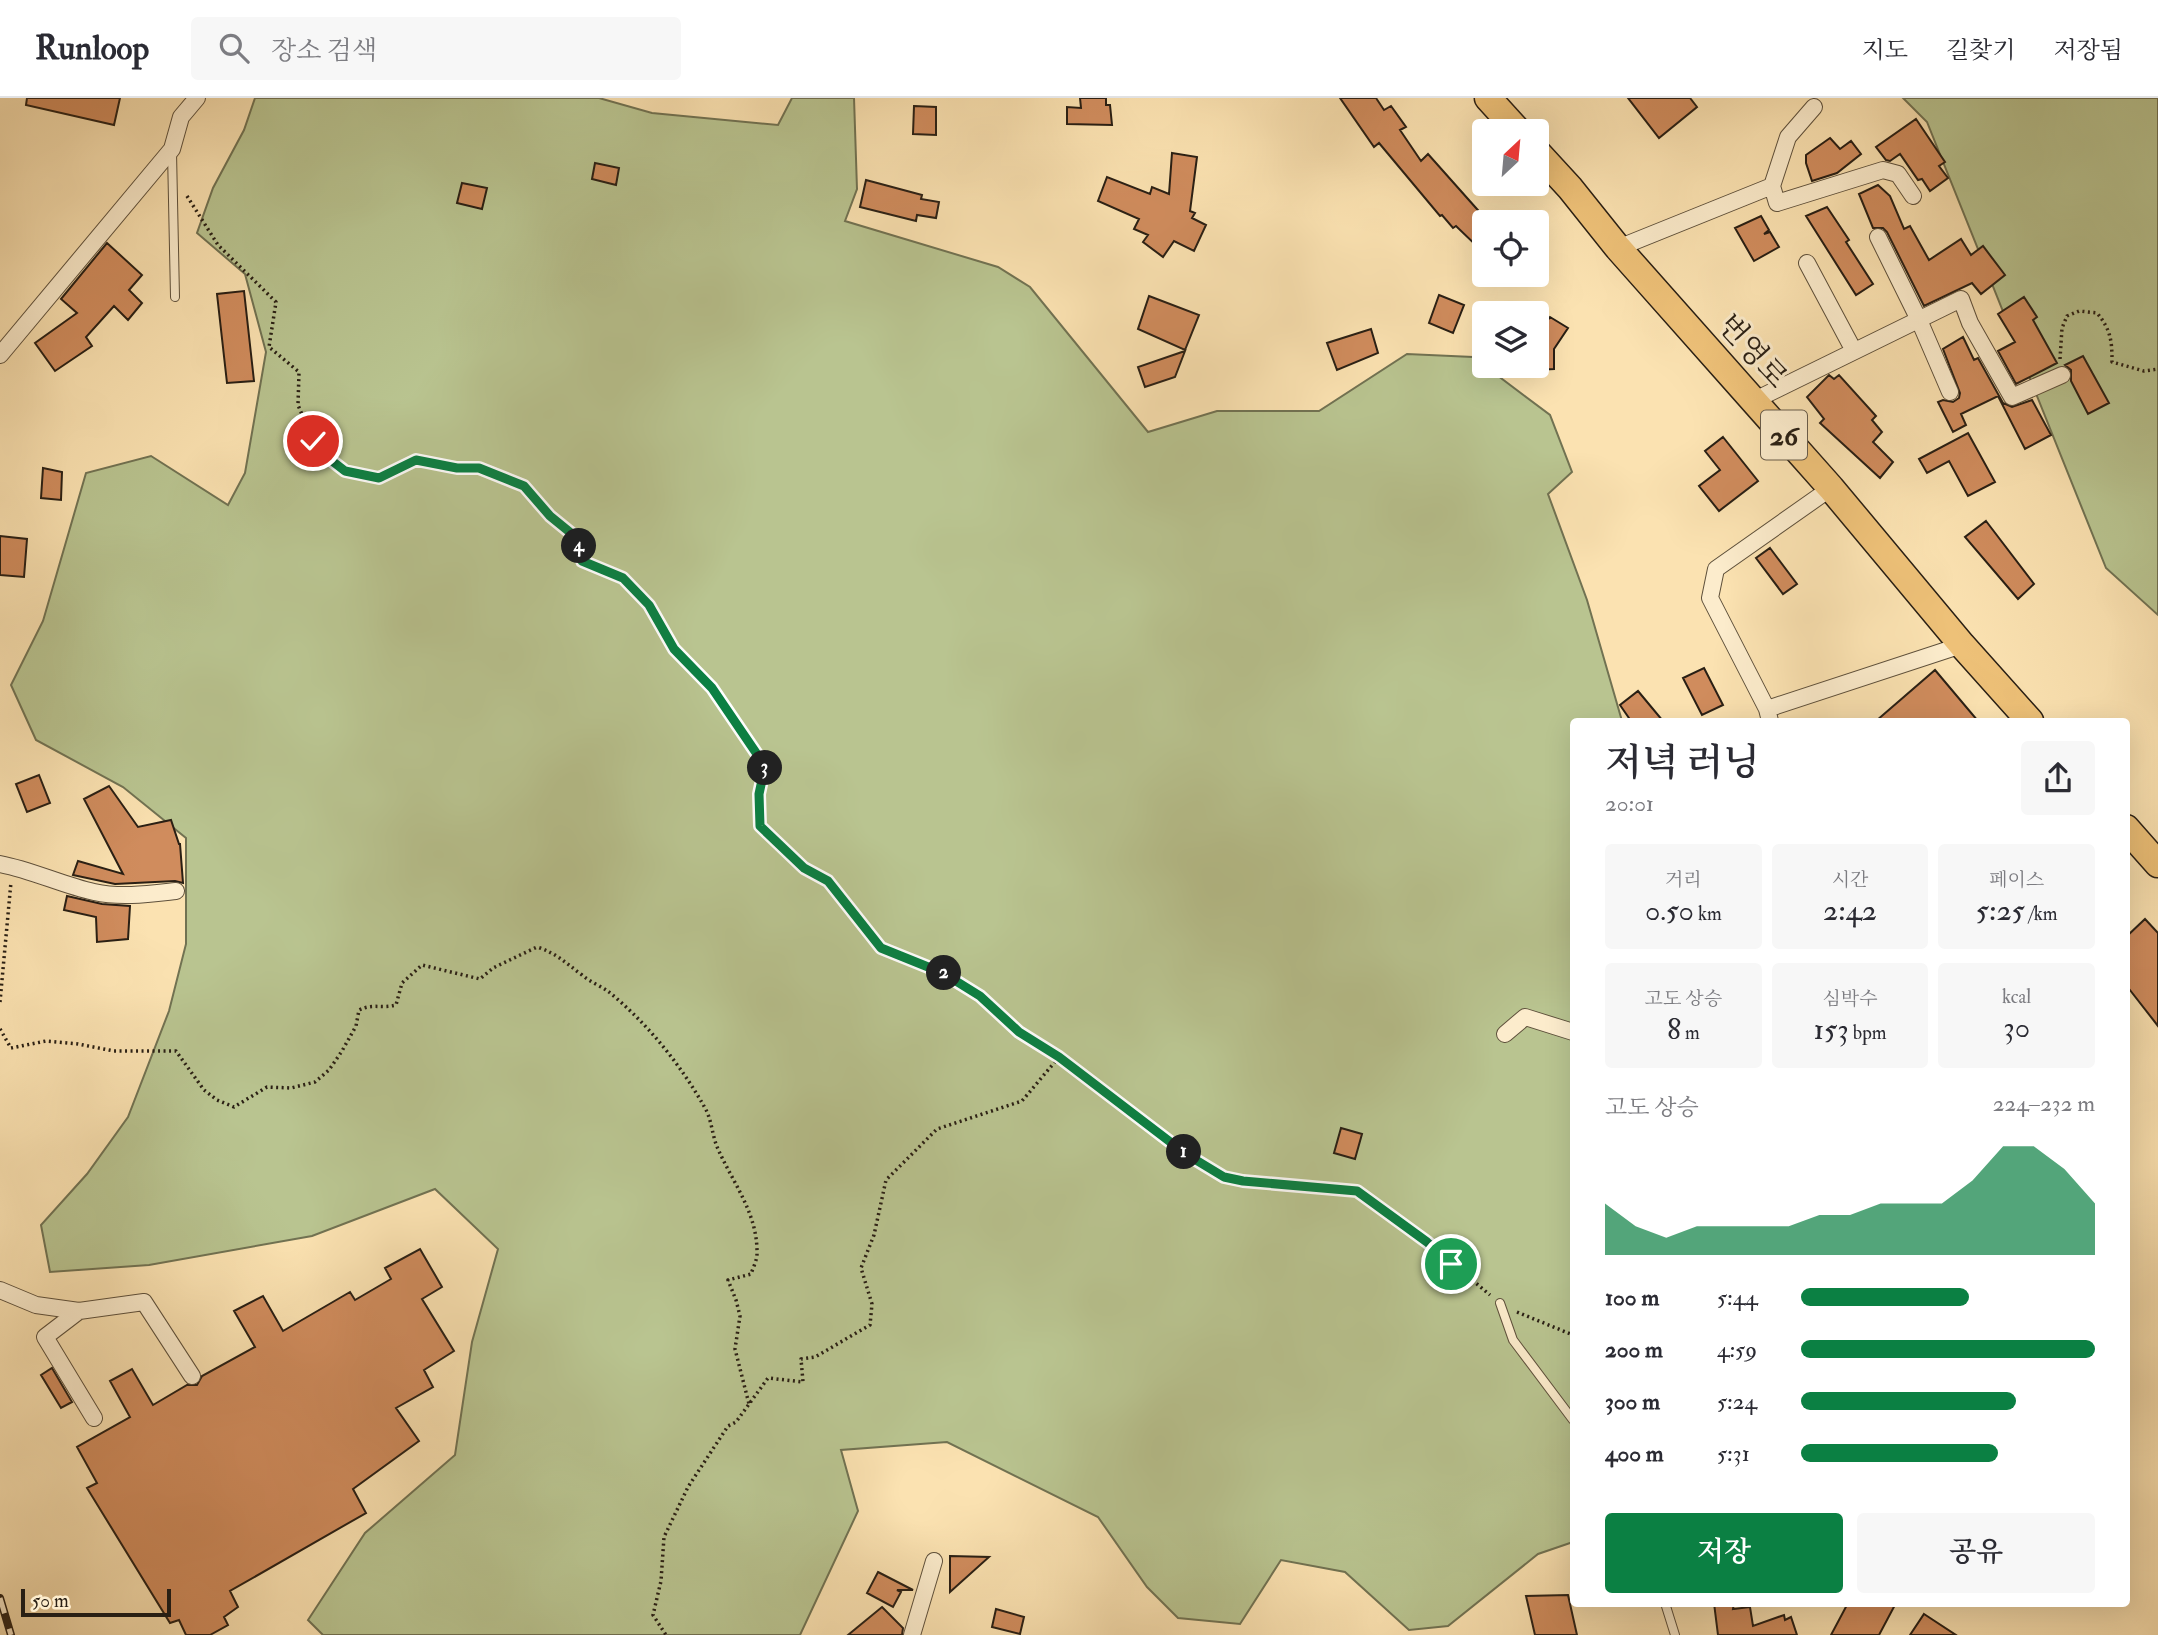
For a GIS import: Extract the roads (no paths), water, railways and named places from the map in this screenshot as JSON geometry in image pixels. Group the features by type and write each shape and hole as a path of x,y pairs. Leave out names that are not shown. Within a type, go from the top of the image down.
{"main road":[{"path":"1488,98 1507,119"},
{"name":"번영로","path":"1549,165 2027,718"},
{"path":"2130,832 2158,864"}],"street":[{"path":"0,355 172,149 181,117 197,98"},
{"path":"1814,107 1788,137 1772,186 1777,203 1883,170 1898,174 1913,196"},
{"path":"1618,248 1772,186"},
{"path":"1878,237 1919,320 1950,392"},
{"path":"1807,263 1854,351"},
{"path":"1753,401 1961,299 1970,323 2012,397 2062,374"},
{"path":"1831,488 1716,569 1710,598 1768,715 1962,645"},
{"path":"8,865 95,892 134,896 176,891"},
{"path":"1505,1034 1525,1017 1570,1031"},
{"path":"0,1290 36,1305 79,1311 144,1302 191,1376"},
{"path":"79,1311 45,1338 94,1418"},
{"path":"912,1635 934,1561"}],"lane":[{"path":"172,149 175,298"},
{"path":"1500,1303 1513,1340 1570,1416"},
{"path":"1666,1607 1675,1635"}],"railway":[{"path":"0,1598 11,1635"}]}
